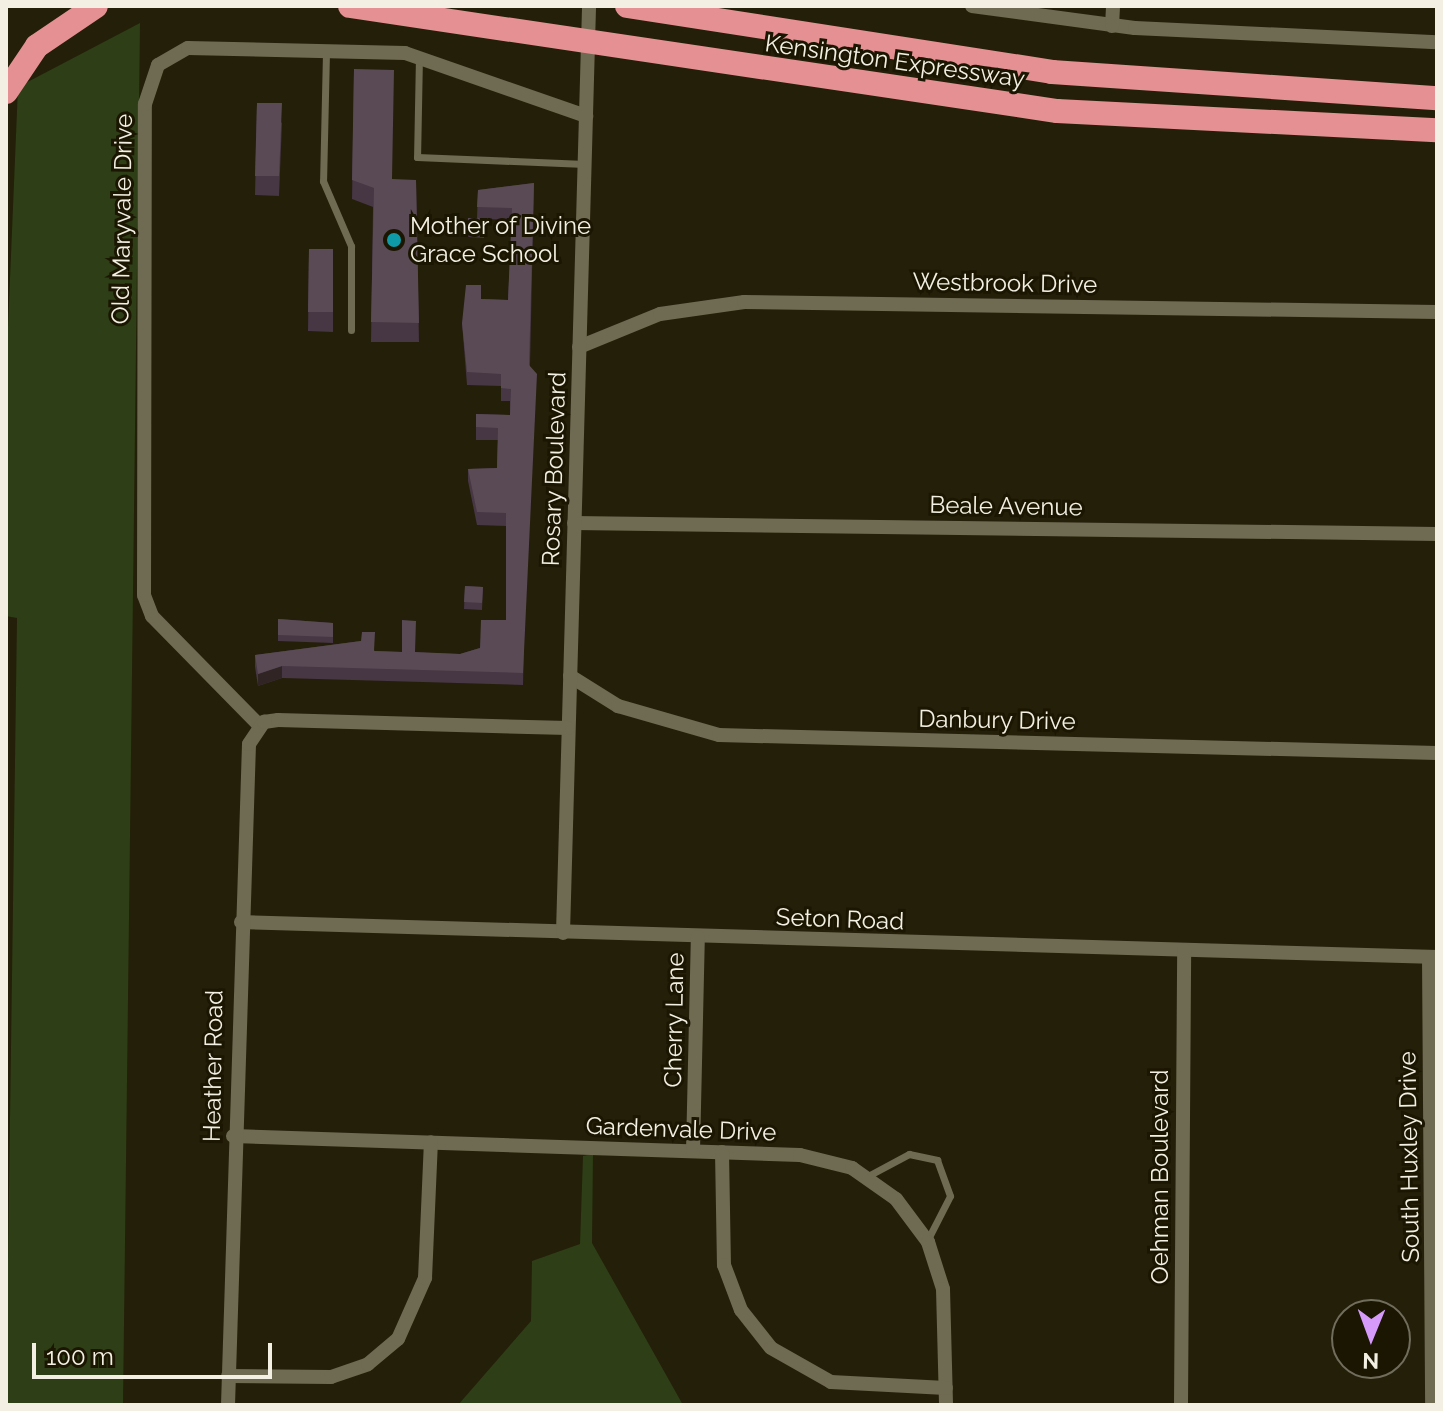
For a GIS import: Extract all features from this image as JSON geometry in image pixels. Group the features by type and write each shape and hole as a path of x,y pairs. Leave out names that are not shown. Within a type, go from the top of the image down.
{"highway":[{"path":"6,92 37,46 96,6"},
{"name":"Kensington Expressway","path":"350,6 1057,111 1437,130"},
{"name":"Kensington Expressway","path":"633,7 1052,72 1437,98"}],"street":[{"name":"Rosary Boulevard","path":"563,933 589,6"},
{"path":"972,6 1112,26 1437,42"},
{"path":"1112,26 1113,6"},
{"name":"Old Maryvale Drive","path":"258,729 152,616 144,595 145,104 170,52 326,52 419,56 586,116"},
{"name":"Westbrook Drive","path":"579,347 660,314 744,302 1437,312"},
{"name":"Beale Avenue","path":"574,523 1437,534"},
{"name":"Danbury Drive","path":"570,676 618,706 719,735 1437,753"},
{"path":"258,729 278,720 568,728"},
{"name":"Heather Road","path":"228,1405 233,1136 246,755 258,729"},
{"name":"Seton Road","path":"241,922 1433,957"},
{"name":"Cherry Lane","path":"693,1151 698,937"},
{"name":"Oehman Boulevard","path":"1181,1405 1184,950"},
{"name":"South Huxley Drive","path":"1432,1405 1433,957"},
{"name":"Gardenvale Drive","path":"233,1136 722,1152 826,1159 866,1177 896,1199 927,1241 943,1289 946,1405"},
{"path":"228,1376 331,1377 368,1364 398,1339 425,1278 431,1142"},
{"path":"722,1152 724,1265 741,1310 771,1348 831,1382 946,1388"}],"lane":[{"path":"326,52 323,181 351,246 351,330"},
{"path":"419,56 417,157 585,164"},
{"path":"866,1177 909,1154 937,1160 950,1196 927,1241"}],"green space":[{"path":"140,23 123,1405 6,1405 17,618 6,616 6,375 18,87"},
{"path":"593,1154 592,1243 683,1405 458,1405 531,1321 532,1261 580,1244 583,1156"}],"building":[{"name":"Mother of Divine Grace School","path":"354,69 394,70 392,179 416,180 419,323 371,322 374,188 352,180"},
{"path":"257,103 282,103 279,176 255,176"},
{"path":"534,183 529,365 537,374 523,673 282,666 258,674 255,655 361,641 362,632 375,632 374,651 402,652 402,620 416,621 415,652 460,654 480,648 481,620 506,620 506,513 477,512 468,469 497,468 498,428 476,427 476,414 510,415 511,389 501,388 501,374 467,372 462,323 466,285 481,285 481,299 508,300 512,208 477,207 478,190"},
{"path":"468,218 485,218 484,231 468,231"},
{"path":"309,249 333,249 333,312 308,312"},
{"path":"465,586 483,587 482,603 464,602"},
{"path":"278,619 333,623 333,637 278,635"}],"place":[{"name":"Mother of Divine Grace School","path":"394,240"}]}
